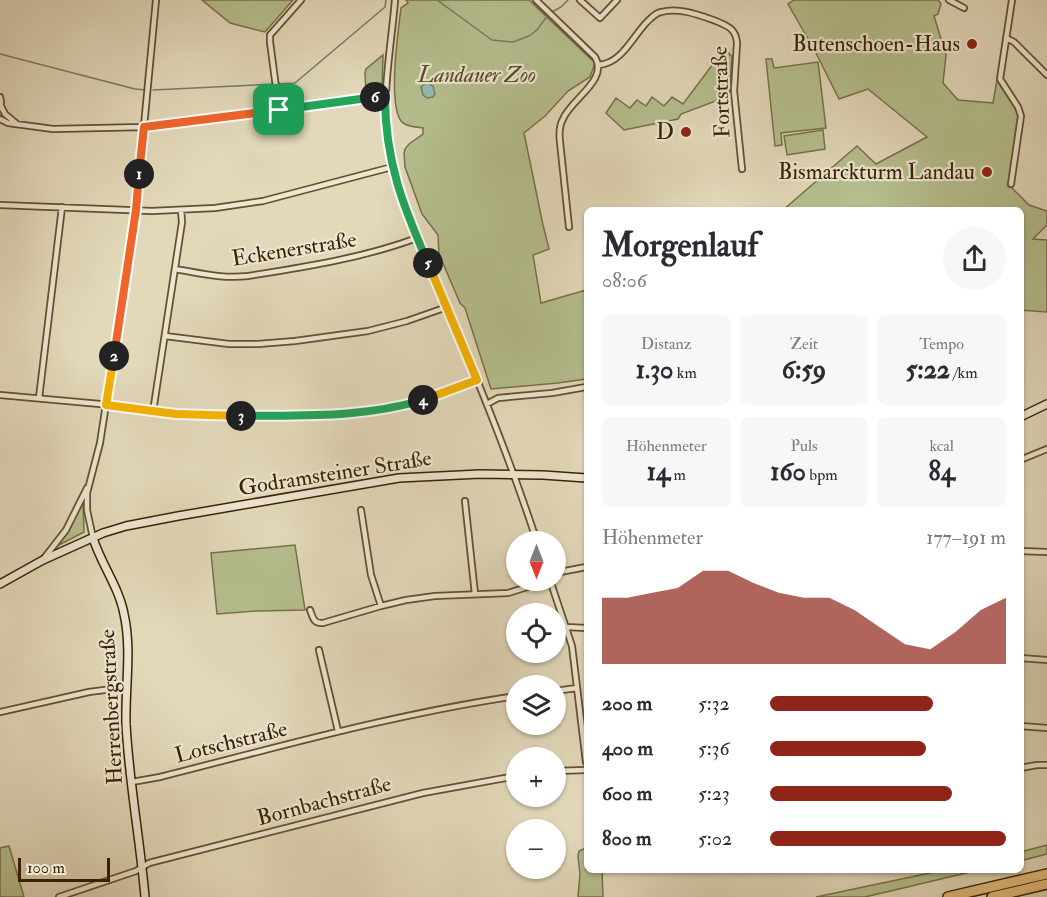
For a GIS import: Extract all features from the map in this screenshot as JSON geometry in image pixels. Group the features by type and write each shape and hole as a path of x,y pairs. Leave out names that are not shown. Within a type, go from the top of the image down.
{"highway":[{"path":"948,897 1047,874"},
{"path":"992,897 1047,884"}],"street":[{"path":"93,538 87,510 89,485 100,443 136,210 156,0"},
{"path":"279,110 270,35 301,0"},
{"path":"395,0 385,96 392,167 417,238 504,444 533,531"},
{"path":"536,0 595,57 598,65 596,78 570,107 563,117 560,128 569,227"},
{"path":"580,0 600,18 617,0"},
{"path":"949,0 964,8"},
{"path":"1011,184 1022,116 1000,80 1012,0"},
{"name":"Fortstraße","path":"598,65 614,60 654,15 660,12 689,13 727,25 733,30 737,43 734,91 742,169"},
{"path":"1006,38 1014,42 1047,75"},
{"path":"0,119 8,123 53,129 144,127 385,96"},
{"path":"0,97 0,107 19,125"},
{"path":"0,205 136,210 181,210 231,206 263,201 392,167"},
{"path":"39,398 62,207"},
{"path":"153,412 182,222 181,210"},
{"name":"Eckenerstraße","path":"175,269 210,276 248,276 340,260 383,250 417,238"},
{"path":"165,336 229,344 295,341 368,331 447,307"},
{"path":"0,395 189,415 359,413 420,401 477,380"},
{"path":"487,404 498,398 584,387"},
{"path":"1024,415 1047,404"},
{"path":"1024,458 1047,449"},
{"name":"Godramsteiner Straße","path":"0,584 43,560 103,532 126,526 388,480 436,476 513,475 584,478"},
{"path":"43,560 66,530 89,485"},
{"path":"465,501 475,594"},
{"path":"361,510 371,575 381,606"},
{"name":"Herrenbergstraße","path":"93,538 124,612 128,648 126,724 145,897"},
{"path":"1024,551 1047,552"},
{"path":"566,571 584,567"},
{"path":"310,610 318,624 415,598 514,591"},
{"path":"554,591 567,627 574,656 577,688 584,722"},
{"path":"567,627 584,628"},
{"path":"319,650 338,731"},
{"path":"1024,658 1047,660"},
{"path":"566,690 577,688"},
{"path":"0,712 89,692 126,689"},
{"name":"Lotschstraße","path":"132,782 408,715 506,698"},
{"path":"1024,726 1047,728"},
{"path":"1024,767 1047,765"},
{"path":"566,771 584,770"},
{"name":"Bornbachstraße","path":"59,897 124,876 149,863 414,795 506,778"}],"green space":[{"path":"202,0 293,0 265,32 230,23"},
{"name":"Landauer Zoo","path":"406,0 529,0 595,63 590,77 568,91 545,116 524,133 549,249 533,255 541,303 584,291 584,379 491,389 465,308 460,303 439,254 438,235 422,214 405,167 405,149 423,134 423,128 408,126 401,121 395,99 395,66 401,8 408,3"},
{"path":"794,0 938,0 941,4 938,14 934,16 946,55 943,83 958,100 993,103 997,80 1019,111 1009,185 1029,205 1047,211 1047,225 1033,239 1047,240 1047,312 1024,310 1024,207 786,207 857,146 876,164 927,137 868,89 839,99 788,4"},
{"path":"725,48 732,57 729,96 681,114 678,119 624,130 606,113 616,98 630,108 637,100 646,106 652,97 664,106 672,97 683,104"},
{"path":"383,55 382,91 366,93 366,69"},
{"path":"766,59 772,59 774,68 818,62 826,128 781,133 782,145 775,146"},
{"path":"823,130 825,149 787,155 784,136"},
{"path":"83,501 84,532 59,545 59,543"},
{"path":"295,545 305,610 217,614 211,553"},
{"path":"1047,845 1047,854 1024,860 1024,851"},
{"path":"9,846 24,897 0,897 0,848"},
{"path":"584,849 584,873 602,873 603,897 578,897 579,851"},
{"path":"930,873 966,873 865,897 816,897"}],"water":[{"path":"427,83 433,86 435,94 433,97 427,98 423,95 421,87"}],"waterway":[{"path":"153,90 295,83 385,7 386,0"},
{"path":"437,0 492,40 513,42 529,36 537,30 548,15"},
{"path":"552,12 568,0"},
{"path":"0,54 146,90"}],"place":[{"name":"Butenschoen-Haus","path":"972,44"},
{"name":"D","path":"686,132"},
{"name":"Bismarckturm Landau","path":"987,172"}],"route":[{"path":"385,96 389,152 398,188 477,380 420,401 392,408 348,414 189,415 106,405 136,210 144,127 279,110 385,96"}]}
